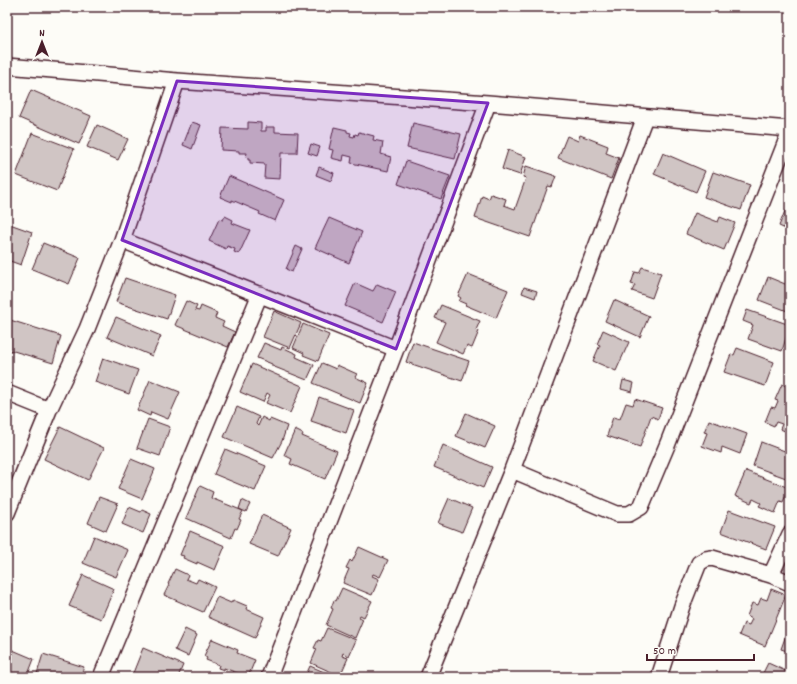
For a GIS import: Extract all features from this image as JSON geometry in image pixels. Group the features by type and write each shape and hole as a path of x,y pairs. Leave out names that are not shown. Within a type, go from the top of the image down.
{"street":[{"path":"7,66 178,81 488,103 790,130 668,443 641,507 629,514 617,514 512,470"},
{"path":"7,513 86,329 122,240 178,81"},
{"path":"268,677 396,349 488,103"},
{"path":"428,677 512,470 645,117"},
{"path":"122,240 396,349"},
{"path":"101,677 260,294"},
{"path":"7,393 50,410"},
{"path":"771,575 790,534"},
{"path":"659,677 682,606 699,563 706,559 712,558 771,575 790,583"}],"highlighted area":[{"path":"177,81 488,103 396,349 122,240"}],"building":[{"path":"31,90 91,116 79,144 19,118"},
{"path":"192,122 201,125 192,149 183,145"},
{"path":"248,122 261,123 261,131 266,131 266,127 275,127 275,132 298,133 297,153 281,153 280,179 264,178 265,164 250,163 250,160 246,157 247,153 221,150 222,128 248,129"},
{"path":"413,123 461,134 455,159 407,148"},
{"path":"97,125 128,139 118,160 87,147"},
{"path":"334,127 347,130 347,132 351,133 350,136 354,137 355,134 358,135 359,132 374,136 373,140 383,142 381,154 391,157 388,171 351,163 352,157 344,155 343,161 331,158 333,150 329,149"},
{"path":"32,133 74,149 57,191 16,175"},
{"path":"580,135 608,146 606,153 619,158 611,179 558,158 567,136 578,141"},
{"path":"311,144 320,147 317,156 308,153"},
{"path":"508,150 526,157 520,175 502,169"},
{"path":"663,153 705,171 696,192 654,174"},
{"path":"406,161 450,176 441,199 398,184"},
{"path":"526,166 556,176 552,187 548,186 530,237 475,218 482,196 489,199 491,194 506,199 504,205 515,209 526,178 523,177"},
{"path":"319,167 334,173 331,181 316,175"},
{"path":"713,172 750,185 741,210 704,197"},
{"path":"229,176 284,200 275,221 259,214 260,212 232,200 232,202 220,197"},
{"path":"785,211 790,213 790,231 779,226"},
{"path":"695,213 718,222 720,217 735,223 724,250 686,234"},
{"path":"225,216 233,220 232,223 250,230 239,254 234,252 235,249 227,246 226,249 209,241 219,219 223,220"},
{"path":"329,218 362,232 349,263 315,248"},
{"path":"7,223 32,232 21,265 7,260"},
{"path":"43,243 80,258 69,284 32,269"},
{"path":"296,246 302,249 292,272 286,269"},
{"path":"642,267 661,273 652,298 632,291 635,285 631,284 635,272 639,273"},
{"path":"468,274 508,290 496,318 459,301 461,298 458,296"},
{"path":"768,277 790,286 790,312 759,300"},
{"path":"125,278 175,295 167,319 116,302"},
{"path":"355,283 373,291 377,284 396,292 383,322 345,306"},
{"path":"524,287 537,291 535,298 522,293"},
{"path":"614,300 649,316 640,337 605,321"},
{"path":"186,301 197,306 195,310 199,311 201,306 217,313 215,318 224,322 222,326 235,332 228,347 175,325"},
{"path":"441,305 480,321 476,330 479,331 472,348 467,346 463,354 436,342 445,322 435,318"},
{"path":"747,310 790,325 782,351 748,339 753,325 743,321"},
{"path":"274,311 301,323 290,348 263,337"},
{"path":"116,317 161,336 152,356 107,337"},
{"path":"10,320 61,336 53,363 7,349 7,330"},
{"path":"303,324 329,335 318,361 303,355 304,353 293,348"},
{"path":"603,330 629,342 616,371 593,361 600,345 597,344"},
{"path":"413,342 469,361 462,381 406,362"},
{"path":"264,343 281,350 282,347 297,354 296,357 314,365 307,380 272,366 272,364 257,358"},
{"path":"737,348 774,362 765,386 724,372 731,354 734,355"},
{"path":"103,358 138,370 129,394 95,382"},
{"path":"322,363 336,369 337,365 357,374 355,377 368,383 360,403 313,383"},
{"path":"252,364 302,386 290,413 266,403 270,395 267,393 263,402 240,392"},
{"path":"150,380 180,392 168,419 151,412 150,416 137,410"},
{"path":"623,380 634,383 632,392 621,389"},
{"path":"782,384 790,388 790,433 780,429 782,424 776,422 774,426 765,422 771,407 775,408 778,401 775,400"},
{"path":"319,397 354,410 346,433 311,421"},
{"path":"635,399 662,408 658,419 651,416 640,447 607,436 613,417 620,419 626,403 633,405"},
{"path":"237,407 259,417 256,424 258,426 262,417 269,421 270,419 287,426 282,441 273,458 224,437"},
{"path":"466,413 495,426 485,448 456,436"},
{"path":"148,419 170,427 160,456 137,448"},
{"path":"709,420 747,434 740,454 722,447 721,453 702,446 707,433 704,432"},
{"path":"60,427 104,448 88,480 44,459"},
{"path":"295,430 303,434 302,436 337,451 325,479 290,464 292,459 284,455"},
{"path":"761,442 790,453 790,466 786,478 753,466"},
{"path":"443,445 492,467 483,488 434,467"},
{"path":"225,449 266,466 255,491 214,474"},
{"path":"131,459 155,469 142,499 118,489"},
{"path":"746,471 789,488 783,502 780,501 775,513 759,506 761,503 753,499 751,503 735,496"},
{"path":"200,486 213,492 211,498 243,511 239,519 241,520 237,529 235,528 231,538 186,518"},
{"path":"99,497 118,504 106,531 88,523"},
{"path":"449,498 472,508 462,532 438,523"},
{"path":"242,500 250,504 246,512 239,509"},
{"path":"129,507 151,514 143,533 122,524"},
{"path":"729,510 775,527 766,549 721,532"},
{"path":"262,515 291,528 278,556 249,544"},
{"path":"190,531 225,546 215,570 183,558 184,556 180,555"},
{"path":"94,536 128,550 116,577 83,563"},
{"path":"359,547 388,560 380,577 373,574 372,576 379,579 372,595 343,583 349,569 346,568 350,560 352,562"},
{"path":"175,569 188,575 186,579 196,583 198,579 215,587 203,612 164,595"},
{"path":"83,575 114,589 101,619 69,606"},
{"path":"342,588 372,601 364,617 360,615 359,617 363,619 355,638 326,625 333,609 331,608 334,600 336,601"},
{"path":"771,589 786,595 765,646 739,635 744,623 749,625 752,619 747,616 752,603 758,605 761,598 767,600"},
{"path":"217,597 231,603 233,600 247,606 246,609 264,617 255,638 208,617"},
{"path":"790,624 790,652 781,649"},
{"path":"327,628 356,640 349,656 343,653 342,656 348,658 340,676 311,663 317,649 314,648 318,640 321,641"},
{"path":"185,629 197,635 188,656 175,650"},
{"path":"212,639 238,650 237,653 255,660 248,677 224,668 224,670 218,668 219,665 206,660 207,658 204,656"},
{"path":"8,648 34,659 27,677 7,677"},
{"path":"143,648 183,665 178,677 143,677 133,673"},
{"path":"43,654 84,667 80,677 36,677"},
{"path":"768,663 790,673 790,677 761,677"},
{"path":"310,666 336,677 305,677"}]}
